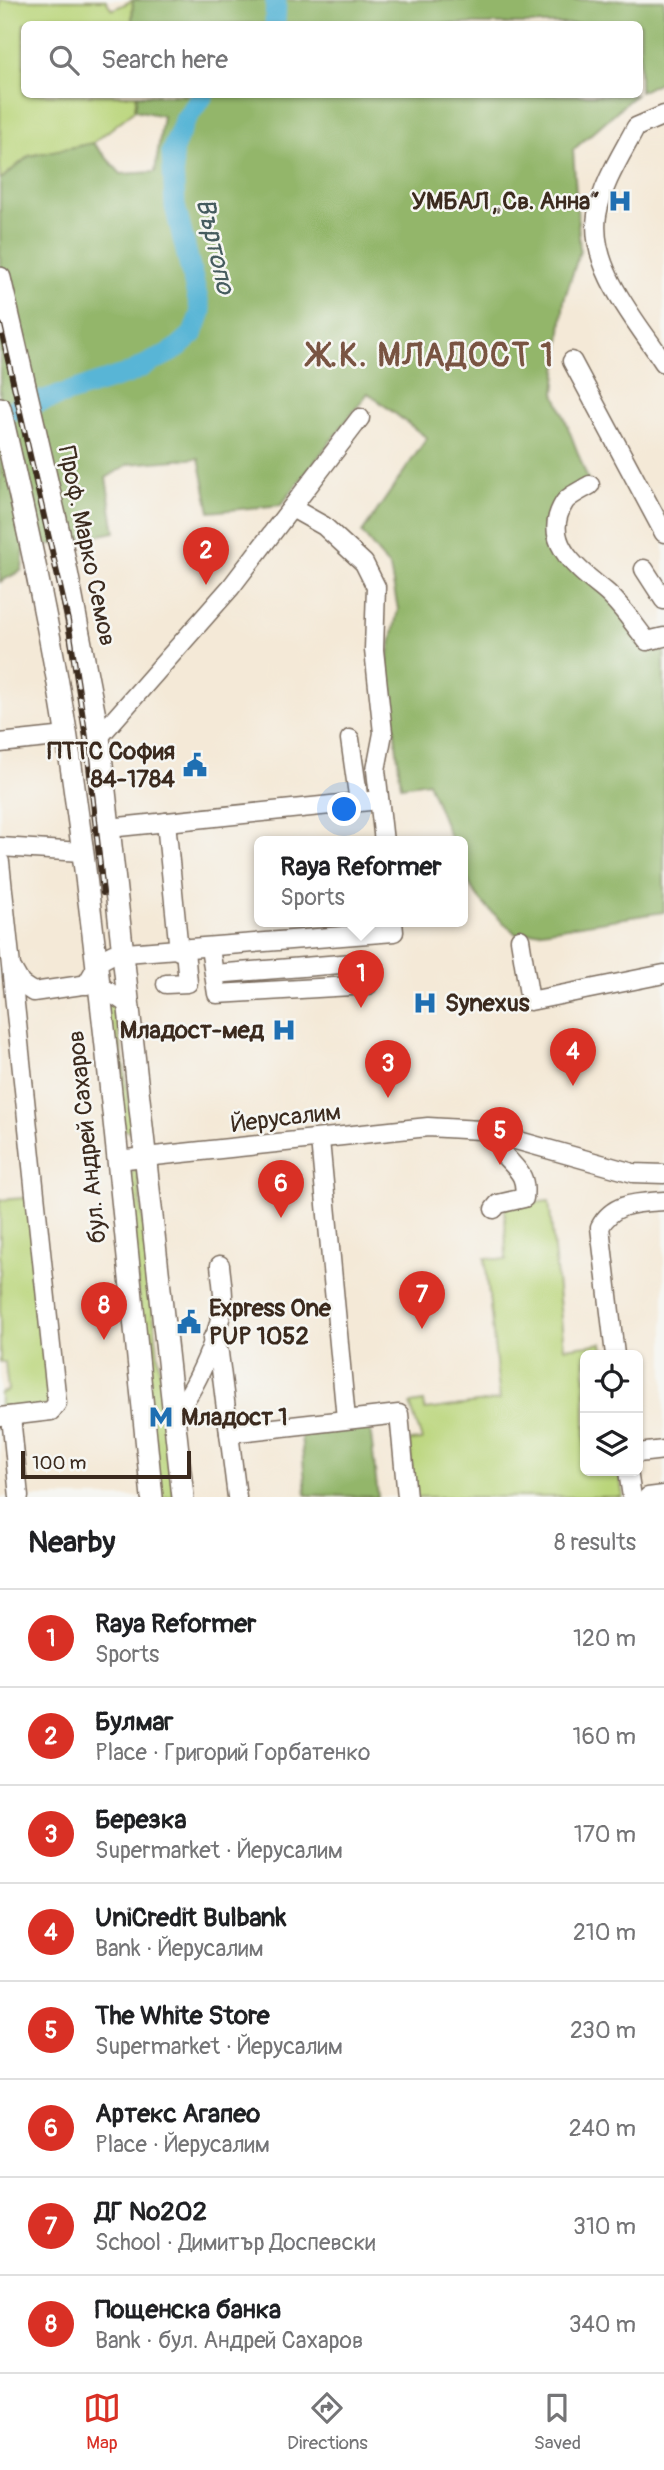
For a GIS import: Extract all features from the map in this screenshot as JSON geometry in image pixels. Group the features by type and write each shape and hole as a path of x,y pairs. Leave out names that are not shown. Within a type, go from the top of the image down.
{"main road":[{"name":"Проф. Марко Семов","path":"0,278 61,541 99,737 109,828"},
{"path":"0,408 32,548 66,736 82,852"},
{"path":"109,828 183,1497"},
{"name":"бул. Андрей Сахаров","path":"82,852 92,979 117,1160 152,1497"}],"street":[{"path":"664,116 636,127 607,185 597,215 597,248 610,280 664,363"},
{"path":"572,361 664,533"},
{"path":"99,737 231,587 359,418"},
{"path":"590,485 564,501 556,526 559,542 568,559 584,578 606,592 647,641 664,637"},
{"path":"292,508 324,526 364,563 376,587 374,650 383,733 376,770 383,836"},
{"path":"644,569 664,600"},
{"path":"0,743 66,736"},
{"path":"350,739 359,802"},
{"path":"109,828 379,800"},
{"path":"166,822 188,983 166,984"},
{"path":"0,847 82,852"},
{"path":"0,862 57,1403 51,1411 5,1417 19,1497"},
{"path":"13,970 22,984 33,992 92,979 105,957 394,932 394,927"},
{"path":"520,939 530,1000 664,974"},
{"path":"210,948 217,994 368,985 366,962 214,974"},
{"path":"92,979 129,1005"},
{"name":"Йерусалим","path":"117,1160 428,1128 496,1134 634,1173 664,1174"},
{"path":"494,1209 498,1205 520,1202 524,1199 525,1190 523,1175 503,1154 496,1134"},
{"path":"320,1140 346,1419"},
{"path":"631,1204 634,1173"},
{"path":"614,1350 600,1227 613,1209 631,1204 664,1201"},
{"path":"174,1415 188,1399 212,1339 223,1300 220,1265"},
{"path":"212,1339 219,1353 237,1497"},
{"path":"229,1433 399,1414 407,1497"},
{"path":"643,1452 664,1450"},
{"path":"629,1476 632,1497"},
{"path":"648,1497 664,1495"}],"green space":[{"path":"0,0 106,0 112,10 133,0 132,21 21,21 21,98 137,98 135,110 93,143 29,156 0,180"},
{"path":"133,0 664,0 664,80 643,90 643,21 132,21"},
{"path":"137,98 632,98 573,150 580,251 564,300 555,393 590,485 564,501 559,542 647,641 664,637 664,912 517,935 484,904 470,885 468,836 450,836 428,782 401,786 387,663 398,609 390,568 362,533 427,438 368,393 281,505 210,512 199,458 129,464 106,478 115,532 24,550 22,570 0,582 0,180 29,156 93,143 121,174 155,172 163,116 135,110"},
{"path":"103,993 115,1008 133,1128 130,1131 124,1130"},
{"path":"137,1166 174,1497 157,1497 128,1177"},
{"path":"36,1197 57,1403 0,1417 0,1393 8,1391 5,1362 0,1362 0,1200"},
{"path":"549,1201 564,1348 602,1343 603,1350 580,1350 580,1476 620,1476 623,1497 414,1497 409,1441 422,1440 410,1404 424,1402 425,1410 500,1400 485,1258 506,1260 505,1206"},
{"path":"370,1427 378,1497 306,1495 301,1434"}],"waterway":[{"name":"Въртопо","path":"275,21 276,0"},
{"name":"Въртопо","path":"0,414 130,373 175,350 193,334 201,312 175,206 172,151 185,120 201,98"}],"railway":[{"path":"0,325 68,621 86,738 103,893"}],"place":[{"name":"УМБАЛ „Св. Анна“","path":"620,201"},
{"name":"Булмаг","path":"206,585"},
{"name":"ПТТС София 84-1784","path":"195,765"},
{"name":"Synexus","path":"425,1003"},
{"name":"Raya Reformer","path":"361,1008"},
{"name":"Младост-мед","path":"284,1030"},
{"name":"UniCredit Bulbank","path":"573,1086"},
{"name":"Березка","path":"388,1098"},
{"name":"The White Store","path":"500,1165"},
{"name":"Артекс Агапео","path":"281,1218"},
{"name":"Express One PUP 1052","path":"189,1322"},
{"name":"ДГ №202","path":"422,1329"},
{"name":"Пощенска банка","path":"104,1340"},
{"name":"Младост 1","path":"161,1417"}],"district":[{"name":"Ж.К. МЛАДОСТ 1","path":"432,356"}]}
